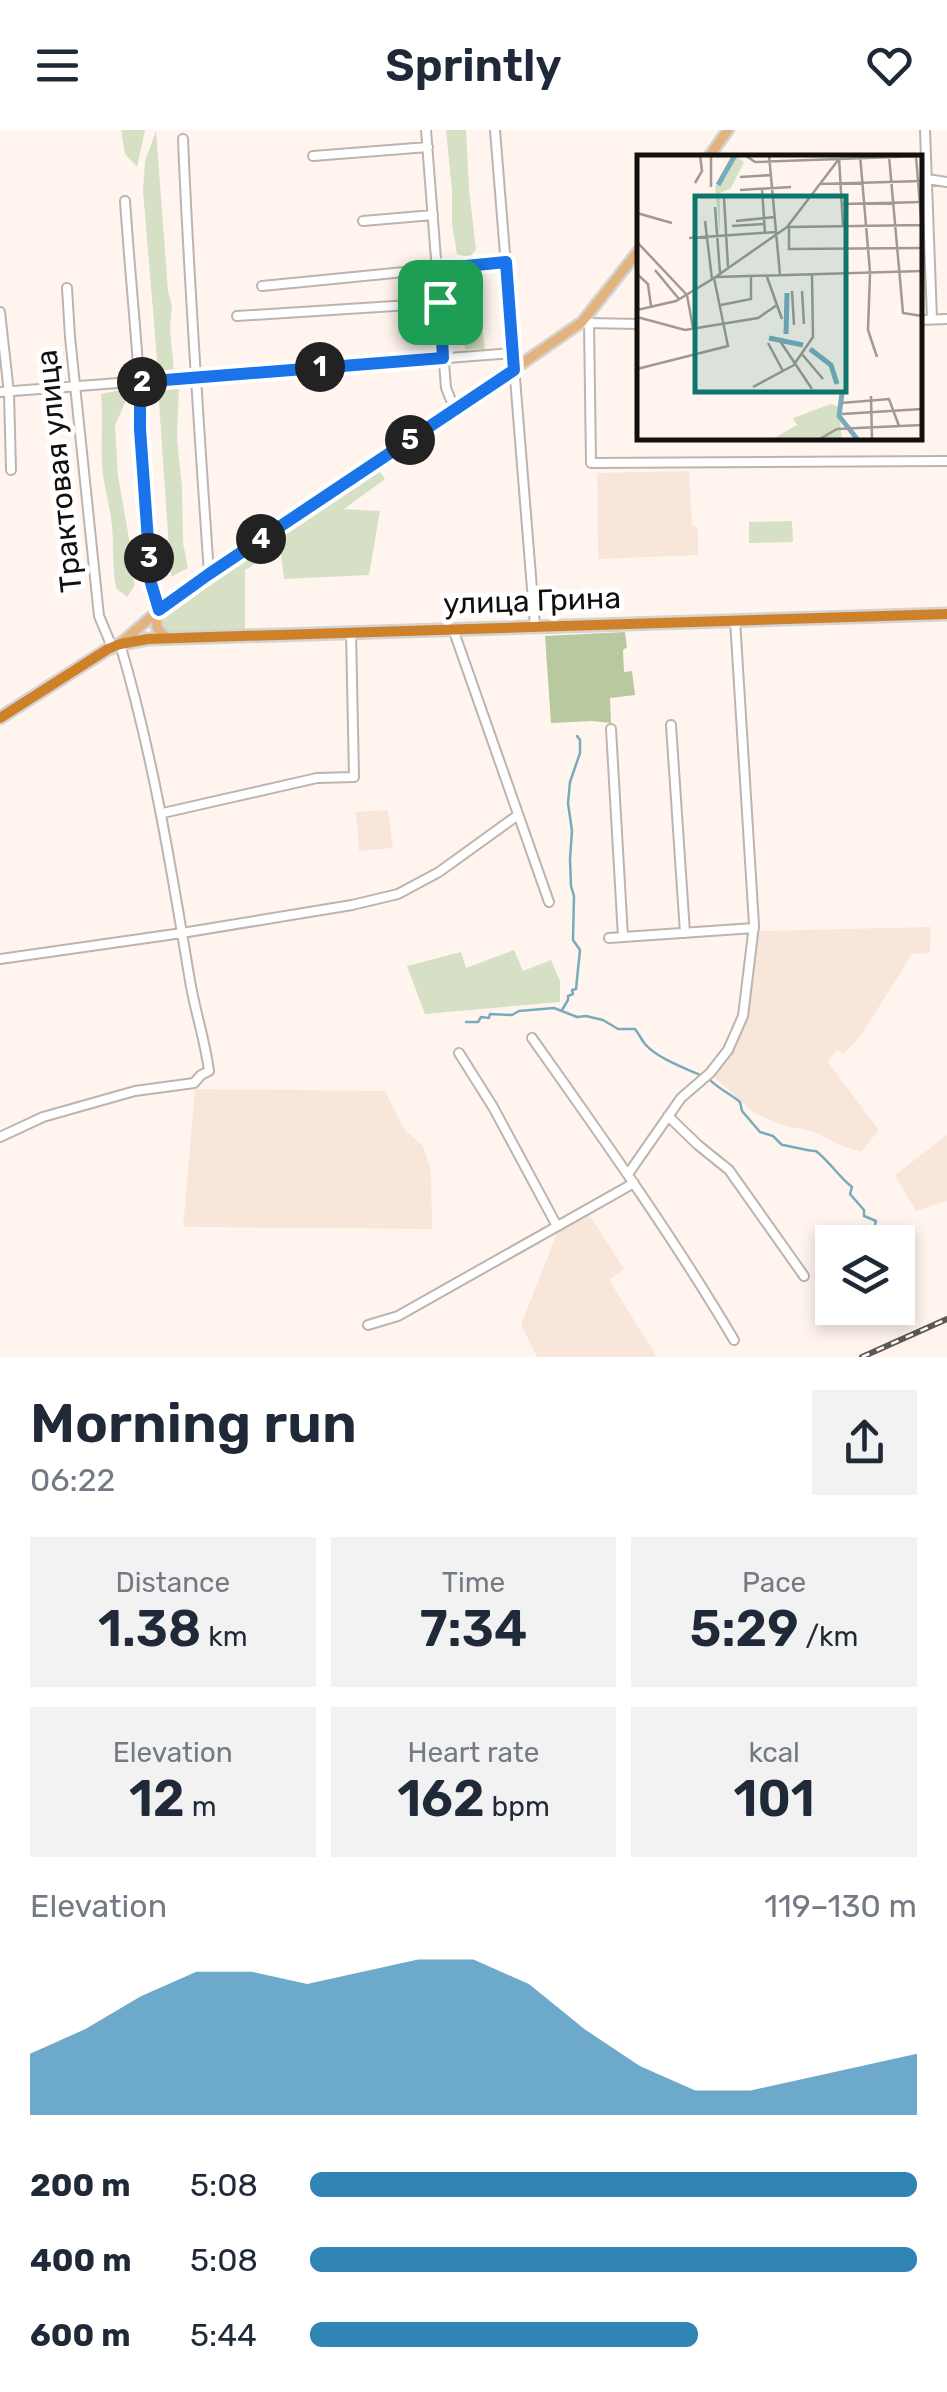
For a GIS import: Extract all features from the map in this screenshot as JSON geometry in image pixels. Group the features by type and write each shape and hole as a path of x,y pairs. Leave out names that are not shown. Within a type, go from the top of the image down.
{"highway":[{"name":"улица Грина","path":"116,646 148,638 947,614"},
{"path":"0,718 116,646"}],"main road":[{"path":"710,155 728,130"},
{"path":"116,646 209,574 585,323 637,253"},
{"path":"158,612 157,628 166,638"}],"street":[{"path":"426,130 446,388 455,410"},
{"path":"494,130 534,626"},
{"path":"925,130 932,319"},
{"path":"184,140 188,274 209,574"},
{"path":"313,156 428,147"},
{"path":"928,180 947,182"},
{"path":"125,201 151,583 158,612"},
{"path":"362,221 433,215"},
{"path":"262,286 506,262"},
{"name":"Трактовая улица","path":"4,1135 43,1117 135,1091 194,1083 209,1071 162,813 137,700 116,646 99,616 67,288"},
{"path":"237,316 440,302"},
{"path":"0,312 12,470"},
{"path":"922,320 947,319"},
{"path":"637,324 585,323 591,463 947,460"},
{"path":"4,393 513,353"},
{"path":"368,1324 398,1316 631,1179 681,1098 728,1050 743,1016 754,928 734,620"},
{"path":"453,628 548,902"},
{"path":"162,813 318,778 354,777 351,632"},
{"path":"670,725 684,933"},
{"path":"612,728 624,938"},
{"path":"0,959 352,906 398,894 439,872 518,815"},
{"path":"608,938 754,928"},
{"path":"532,1038 692,1269 734,1340"},
{"path":"459,1053 493,1106 556,1226"},
{"path":"668,1116 729,1170 804,1276"}],"shaded area":[{"path":"689,471 698,555 598,559 597,473"},
{"path":"388,810 393,848 359,851 356,812"},
{"path":"931,927 930,953 912,954 860,1037 844,1054 837,1050 828,1062 879,1130 861,1152 815,1132 782,1125 754,1113 714,1077 740,1034 747,1013 759,931"},
{"path":"195,1089 385,1091 405,1130 423,1146 431,1170 432,1229 183,1227"},
{"path":"947,1135 947,1201 916,1211 895,1175"},
{"path":"589,1214 624,1269 609,1280 657,1357 537,1357 521,1325 558,1231"}],"green space":[{"path":"121,130 145,130 137,167 125,154"},
{"path":"446,130 466,130 476,250 469,257 457,254"},
{"path":"156,131 174,372 158,371 143,191 145,161"},
{"path":"457,271 468,271 474,289 483,296 485,349 465,349"},
{"path":"179,385 177,438 188,568 171,577 159,402 160,386"},
{"path":"131,388 115,426 118,476 135,585 127,597 116,588 102,464 101,394"},
{"path":"378,469 385,479 344,509 380,511 369,575 284,579 279,537"},
{"path":"792,521 793,542 749,543 749,522"},
{"path":"273,540 277,550 245,570 245,630 164,629 163,616"},
{"path":"625,632 624,672 632,671 635,695 610,698 611,723 551,723 545,636"},
{"path":"514,950 523,971 551,960 560,981 560,1002 425,1014 407,966 461,952 466,968"}],"waterway":[{"path":"562,1010 576,989 580,950 573,940 568,803 580,753 577,736"},
{"path":"466,1022 478,1022 490,1014 512,1015 554,1008 577,1017 603,1020 618,1029 635,1029 656,1054 700,1075"},
{"path":"708,1078 740,1102 742,1111 760,1132 773,1136 782,1145 821,1155 852,1187 850,1194 864,1210 864,1216 876,1221 875,1225"}],"railway":[{"path":"862,1357 947,1319"}],"route":[{"path":"506,262 514,370 159,610 151,583 140,382 443,358 440,302 436,269 506,262"}]}
